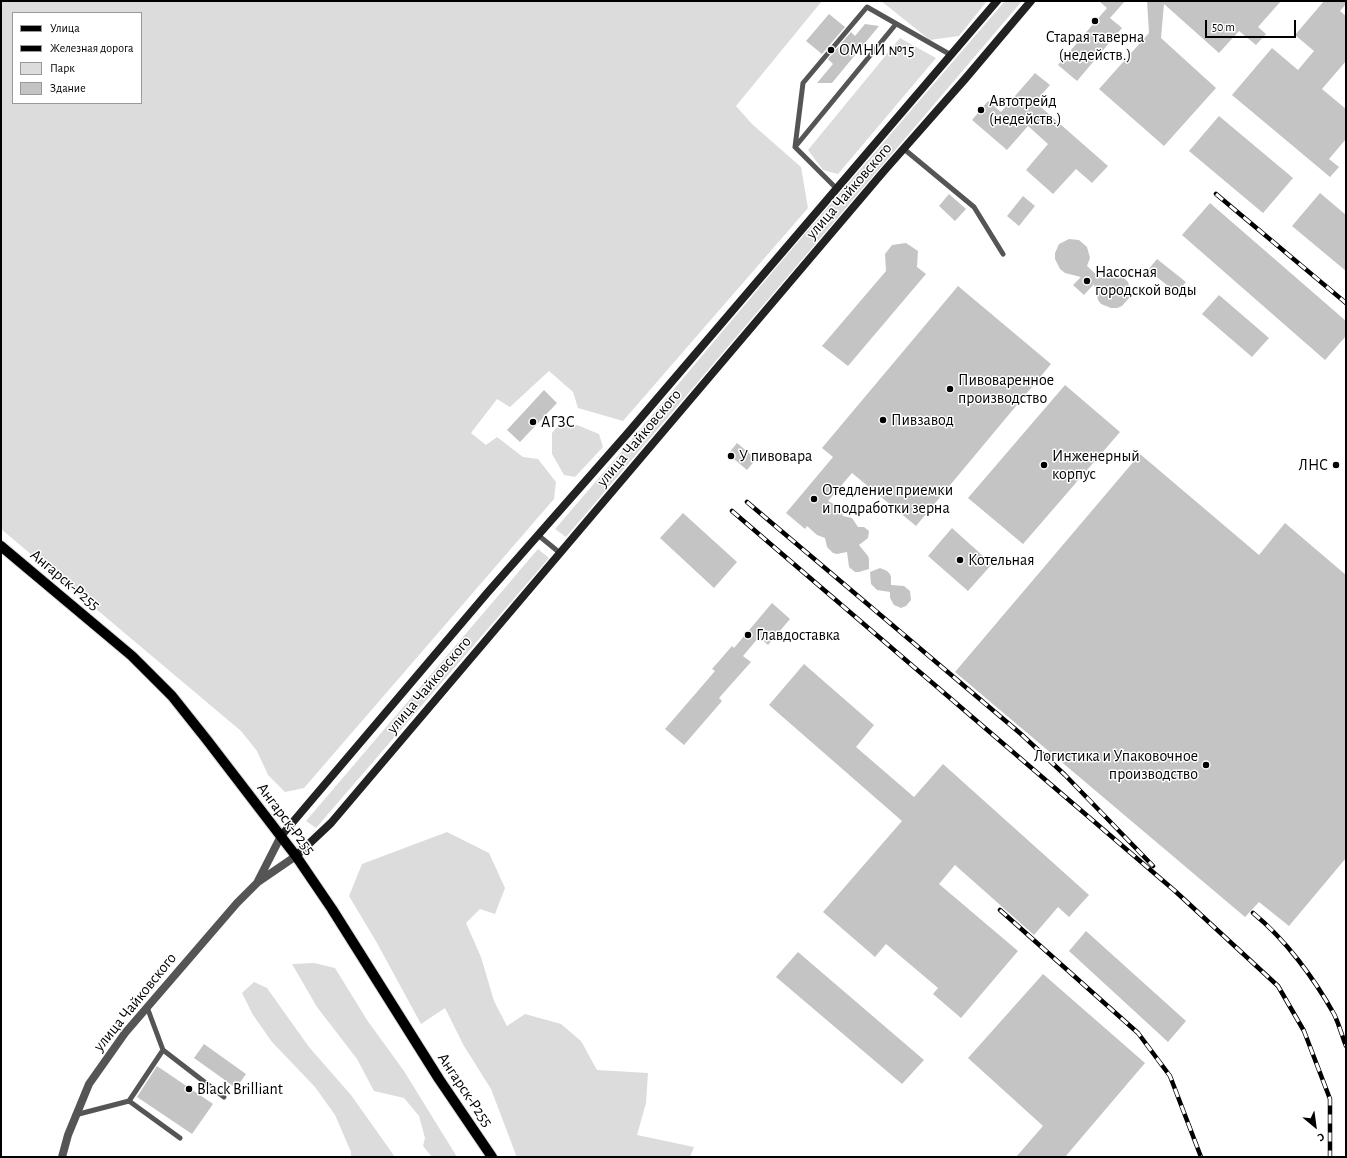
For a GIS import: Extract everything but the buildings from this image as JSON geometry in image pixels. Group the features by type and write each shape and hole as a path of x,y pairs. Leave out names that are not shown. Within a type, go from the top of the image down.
{"main road":[{"name":"улица Чайковского","path":"281,836 488,592 627,434 997,1"},
{"name":"улица Чайковского","path":"296,856 331,823 1031,1"},
{"name":"Ангарск-Р255","path":"1,546 132,656 172,696 296,856 332,909 439,1079 492,1157"}],"street":[{"name":"улица Чайковского","path":"258,882 281,836"},
{"name":"улица Чайковского","path":"62,1157 75,1115 89,1084 125,1033 237,902 258,882 296,856"}],"lane":[{"path":"795,147 803,83 867,7 951,55"},
{"path":"795,147 896,24"},
{"path":"795,147 836,188"},
{"path":"904,149 974,207 1003,254"},
{"path":"538,535 560,553"},
{"path":"147,1007 163,1050 224,1097"},
{"path":"75,1115 129,1101 163,1050"},
{"path":"129,1101 180,1138"}],"green space":[{"path":"1,1 822,1 736,106 752,124 801,167 808,208 623,421 578,408 573,392 549,371 510,407 497,399 471,433 486,445 497,437 523,457 538,459 556,482 554,499 304,788 285,792 268,775 257,751 241,731 1,529"},
{"path":"881,1 987,1 959,36 930,40"},
{"path":"1005,1 1022,1 566,537 555,529 779,264"},
{"path":"900,38 936,58 838,174 823,170 808,150"},
{"path":"560,423 577,425 599,434 603,447 575,477 564,475 552,454 552,433"},
{"path":"538,549 549,558 316,828 306,821"},
{"path":"447,832 489,853 505,888 495,914 480,909 466,923 481,957 494,1001 507,1026 525,1014 561,1024 581,1041 597,1070 648,1073 646,1103 637,1135 694,1147 690,1157 517,1157 491,1089 464,1046 445,1008 421,1024 377,943 349,896 362,864"},
{"path":"314,963 335,968 367,1020 404,1071 457,1157 432,1157 423,1146 425,1138 419,1116 404,1098 374,1091 357,1059 317,1007 292,964"},
{"path":"254,982 267,988 309,1047 351,1095 395,1157 351,1157 351,1152 335,1115 315,1087 272,1042 253,1015 242,993"}],"railway":[{"path":"1216,194 1346,303"},
{"path":"747,502 1021,734 1065,775 1153,866"},
{"path":"732,511 1175,891 1278,986 1304,1031 1330,1099 1330,1157"},
{"path":"1000,910 1138,1033 1170,1076 1201,1157"},
{"path":"1253,913 1265,923 1308,973 1334,1014 1346,1046"}],"place":[{"name":"Старая таверна (недейств.)","path":"1095,21"},
{"name":"ОМНИ №15","path":"831,50"},
{"name":"Автотрейд (недейств.)","path":"981,110"},
{"name":"Насосная городской воды","path":"1087,281"},
{"name":"Пивоваренное производство","path":"950,389"},
{"name":"Пивзавод","path":"883,420"},
{"name":"АГЗС","path":"533,422"},
{"name":"У пивовара","path":"731,456"},
{"name":"Инженерный корпус","path":"1044,465"},
{"name":"ЛНС","path":"1336,465"},
{"name":"Отедление приемки и подработки зерна","path":"814,499"},
{"name":"Котельная","path":"960,560"},
{"name":"Главдоставка","path":"748,635"},
{"name":"Логистика и Упаковочное производство","path":"1206,765"},
{"name":"Black Brilliant","path":"189,1089"}]}
